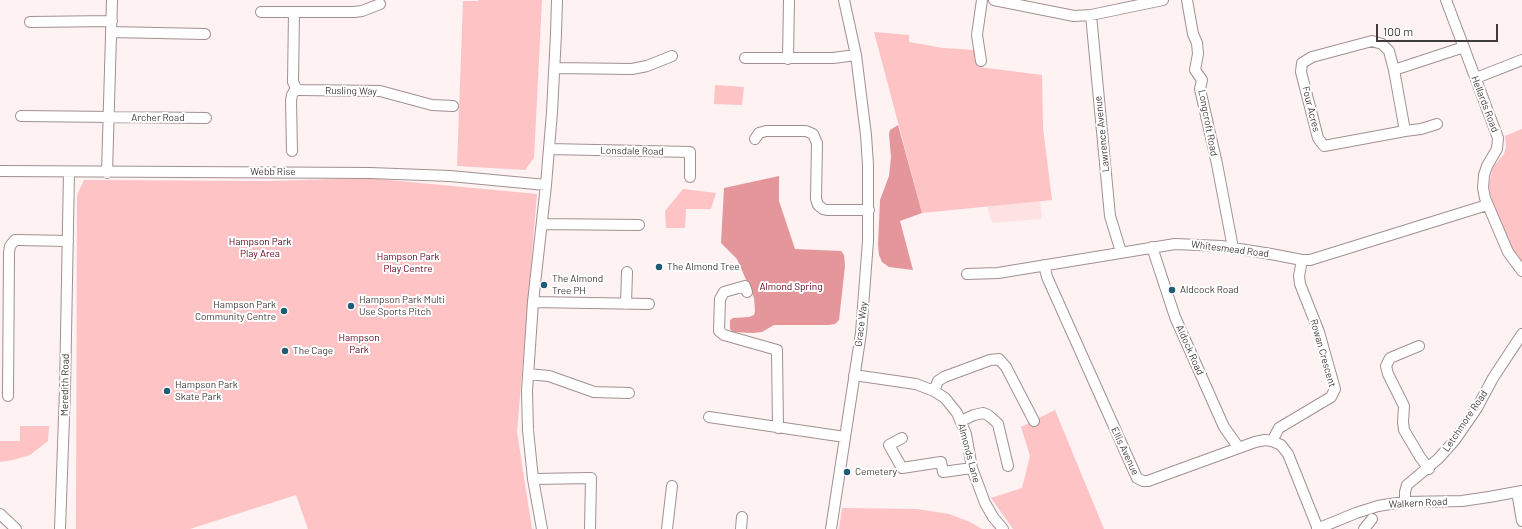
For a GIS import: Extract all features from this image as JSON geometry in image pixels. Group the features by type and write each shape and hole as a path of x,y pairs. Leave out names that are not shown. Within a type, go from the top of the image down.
{"street":[{"path":"107,172 112,0"},
{"path":"542,529 533,479 528,430 528,374 533,302 549,149 555,68 557,0"},
{"path":"788,59 789,0"},
{"name":"Grace Way","path":"831,529 865,291 869,210 866,135 856,55 844,0"},
{"path":"981,61 977,35 982,0"},
{"path":"994,0 1068,15 1091,15 1163,0"},
{"name":"Longcroft Road","path":"1187,0 1193,34 1197,44 1198,54 1195,70 1202,80 1200,88 1217,164 1233,248"},
{"name":"Hellards Road","path":"1446,0 1498,138 1497,149 1487,166 1484,175 1484,192 1487,205 1508,252 1522,271"},
{"path":"261,12 354,12 362,11 380,4"},
{"path":"292,151 291,101 292,95 296,88 293,82 294,12"},
{"name":"Lawrence Avenue","path":"1091,15 1110,216 1121,252"},
{"path":"30,22 112,21"},
{"path":"111,32 205,34"},
{"name":"Four Acres","path":"1372,41 1382,44 1389,51 1394,70 1405,132 1324,146 1318,138 1301,72 1302,63 1312,57 1372,41"},
{"path":"1394,70 1464,47"},
{"path":"746,58 833,58 856,55"},
{"path":"555,68 632,69 647,66 672,56"},
{"path":"1476,78 1522,60"},
{"name":"Rusling Way","path":"296,88 302,91 380,91 432,105 453,106"},
{"name":"Archer Road","path":"21,116 206,118"},
{"path":"1405,132 1437,124"},
{"path":"755,139 759,133 766,131 806,132 813,134 817,143 816,199 818,205 827,210 869,210"},
{"name":"Lonsdale Road","path":"549,149 690,152 690,178"},
{"name":"Webb Rise","path":"0,171 370,173 450,176 546,185"},
{"name":"Meredith Road","path":"60,529 65,389 69,172"},
{"name":"Whitesmead Road","path":"966,274 998,273 1152,247 1183,244 1233,248 1302,260 1310,260 1487,205"},
{"path":"542,224 639,225"},
{"path":"8,396 10,246 15,240 68,241"},
{"name":"Aldock Road","path":"1152,247 1175,317 1224,427 1239,448"},
{"name":"Rowan Crescent","path":"1272,441 1279,428 1331,397 1335,388 1319,332 1300,284 1299,276 1302,260"},
{"name":"Ellis Avenue","path":"1044,265 1047,277 1137,478 1143,481 1148,480 1261,440 1272,441"},
{"path":"626,304 627,272"},
{"path":"745,285 724,292 720,299 719,331 724,335 777,350 778,428"},
{"path":"533,302 649,304"},
{"name":"Letchmore Road","path":"1405,502 1405,492 1408,485 1429,469 1455,440 1522,334"},
{"path":"1419,346 1390,358 1386,366 1388,374 1404,406 1404,430 1429,469"},
{"path":"934,391 938,381 944,376 990,360 999,359 1006,367 1034,421"},
{"path":"528,374 549,376 594,392 630,393"},
{"name":"Almonds Lane","path":"854,375 916,384 934,391 952,406 961,421 966,434 972,468 985,503 993,517 1004,529"},
{"path":"961,421 983,413 995,421 998,424 1008,466"},
{"path":"709,417 845,437"},
{"path":"902,438 889,445 902,468 941,462 943,472 972,468"},
{"path":"1272,441 1281,445 1288,454 1318,529"},
{"path":"533,479 591,478 590,529"},
{"path":"667,529 672,486"},
{"path":"1519,491 1522,521"},
{"name":"Walkern Road","path":"1318,529 1378,506 1405,502 1462,501 1519,491"},
{"path":"0,514 16,529"},
{"path":"741,529 742,517"},
{"path":"1364,529 1372,519"}],"shaded area":[{"path":"1040,201 1042,219 992,223 987,206"}],"green space":[{"path":"542,0 534,158 525,170 457,166 463,1"},
{"path":"874,32 909,35 909,42 943,48 974,50 979,67 1042,75 1043,128 1052,200 922,213"},
{"path":"715,85 744,87 742,105 714,104"},
{"path":"898,125 922,213 900,221 913,270 889,267 882,262 879,255 880,200 889,176 891,157 889,134 890,130"},
{"path":"1522,129 1522,264 1513,250 1494,208 1489,184 1493,167 1504,154 1506,146 1505,136"},
{"name":"Almond Spring","path":"779,176 779,201 795,249 841,251 844,255 845,266 839,320 835,324 829,325 774,325 762,332 733,332 730,329 730,320 733,318 749,317 754,315 755,311 754,298 737,259 721,243 724,188"},
{"name":"Hampson Park","path":"368,178 537,194 517,432 532,529 308,529 296,495 190,529 76,529 77,195 84,180 269,181"},
{"path":"683,189 716,193 711,209 686,209 685,228 666,228 665,211"},
{"path":"1055,410 1104,529 1013,529 991,498 1022,488 1030,456 1021,427"},
{"path":"20,426 49,426 48,441 30,455 0,462 0,441 20,441"},
{"path":"842,508 917,509 949,514 970,522 982,529 839,529"}],"place":[{"name":"The Almond Tree","path":"659,267"},
{"name":"The Almond Tree PH","path":"544,285"},
{"name":"Aldcock Road","path":"1172,290"},
{"name":"Hampson Park Multi Use Sports Pitch","path":"351,306"},
{"name":"Hampson Park Community Centre","path":"284,311"},
{"name":"The Cage","path":"285,351"},
{"name":"Hampson Park Skate Park","path":"167,391"},
{"name":"Cemetery","path":"847,472"}],"park label":[{"name":"Hampson Park Play Area","path":"260,248"},
{"name":"Hampson Park Play Centre","path":"408,262"}]}
